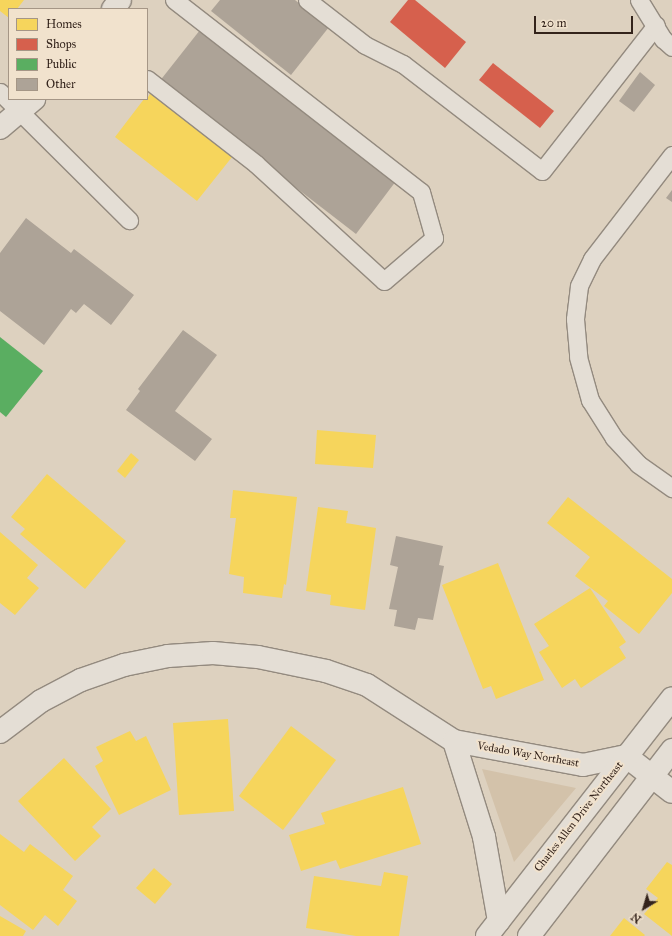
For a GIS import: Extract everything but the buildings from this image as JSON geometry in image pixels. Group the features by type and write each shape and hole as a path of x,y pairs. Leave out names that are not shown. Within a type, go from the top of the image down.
{"street":[{"path":"0,128 27,106"},
{"name":"Vedado Way Northeast","path":"0,732 41,701 81,680 124,665 168,656 213,653 258,657 326,671 368,685 454,741 583,765 626,756"},
{"name":"Charles Allen Drive Northeast","path":"493,928 672,698"},
{"path":"454,741 484,838 493,928"},
{"path":"529,936 672,750"},
{"path":"626,756 672,792"}],"lane":[{"path":"148,80 256,164 384,281 434,238 421,192 174,0"},
{"path":"307,0 365,45 403,64 542,171 656,25"},
{"path":"640,0 664,39 672,47"},
{"path":"15,100 27,106 129,220"},
{"path":"672,155 592,258 579,286 575,319 578,357 590,400 614,438 638,464 672,488"}],"shaded area":[{"path":"482,769 576,788 514,862 511,853"}]}
